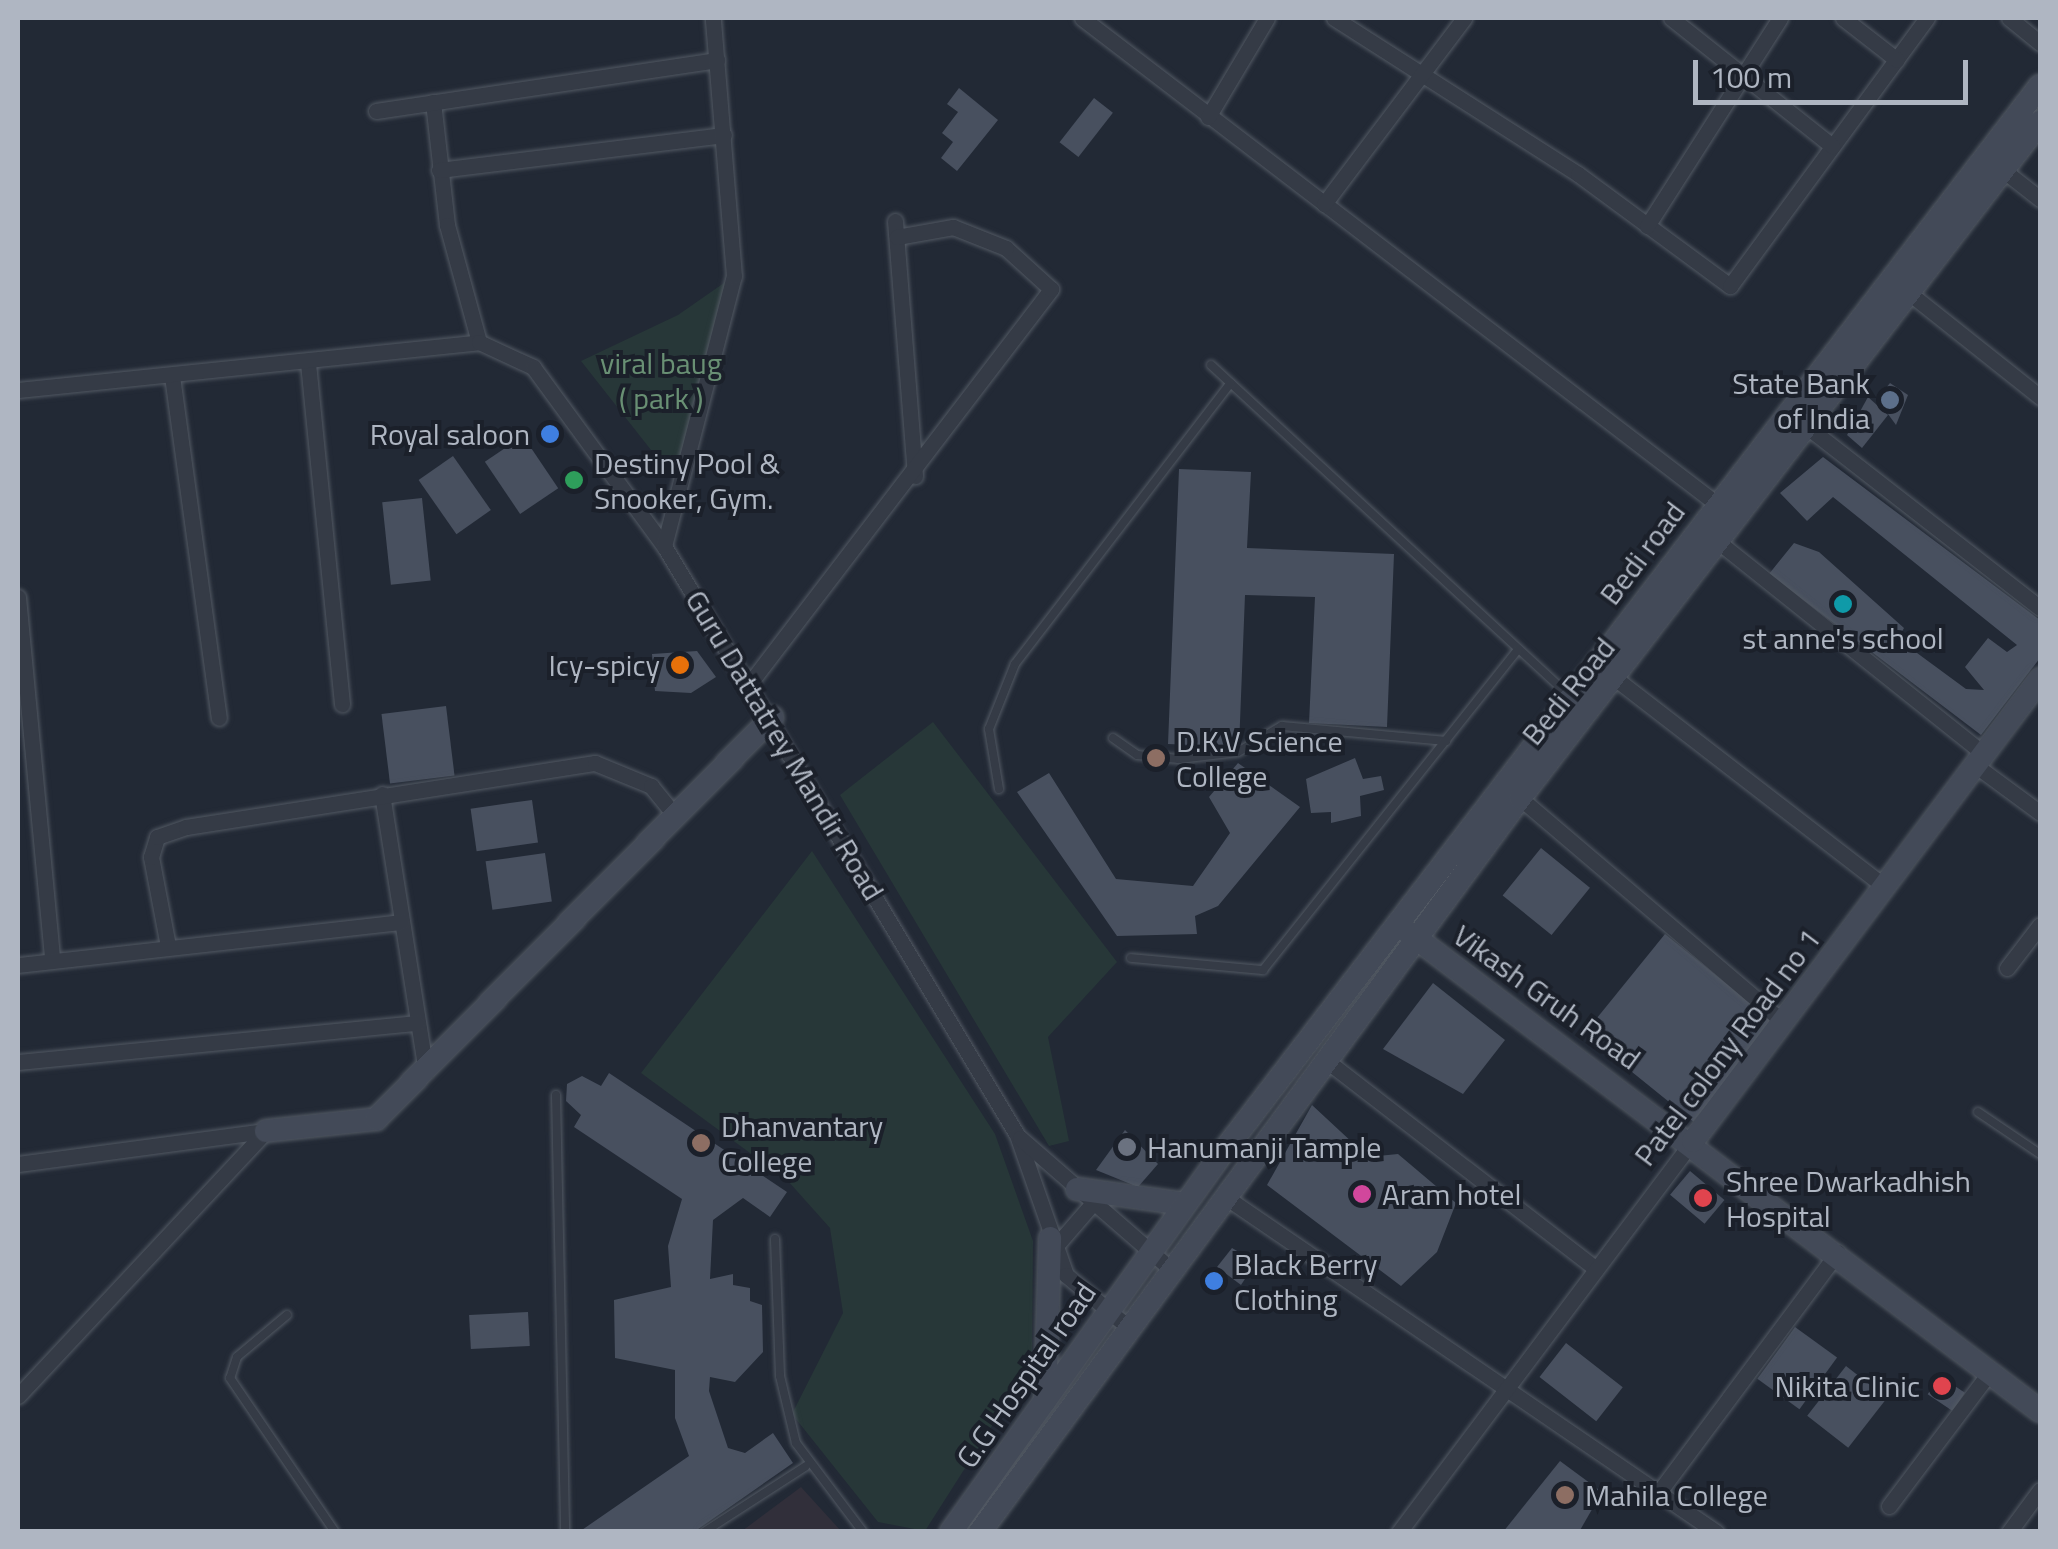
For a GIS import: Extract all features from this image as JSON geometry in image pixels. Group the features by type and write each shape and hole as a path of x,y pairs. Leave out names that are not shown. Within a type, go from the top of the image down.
{"main road":[{"name":"Bedi road","path":"1150,1252 1717,504 2040,86"},
{"name":"Bedi Road","path":"1147,1302 1520,798 1810,429 1908,292 2040,122"},
{"name":"Patel colony Road no 1","path":"1692,1141 2040,679"},
{"path":"266,1131 376,1119 426,1076 772,718"},
{"name":"Vikash Gruh Road","path":"1397,925 1692,1141 2040,1411"},
{"path":"1085,1196 1184,1204"},
{"path":"1045,1404 1052,1243"},
{"name":"G.G Hospital road","path":"952,1532 1150,1252"},
{"name":"G.G Hospital road","path":"980,1532 1147,1302"}],"street":[{"path":"664,546 734,276 714,18"},
{"path":"1082,18 1738,520"},
{"path":"1208,117 1267,18"},
{"path":"1334,18 1647,226 1730,286 1926,18"},
{"path":"1358,33 1369,18"},
{"path":"1324,204 1464,18"},
{"path":"1671,18 1832,146"},
{"path":"1647,226 1780,18"},
{"path":"1843,18 1896,60"},
{"path":"2009,18 2040,43"},
{"path":"376,111 717,60"},
{"path":"18,390 308,363 479,342 439,170 433,102"},
{"path":"439,170 724,135"},
{"path":"2003,170 2040,199"},
{"path":"750,683 915,476 1052,289 1006,248 953,227 896,229 915,476"},
{"path":"1908,292 2040,397"},
{"name":"Guru Dattatrey Mandir Road","path":"479,342 533,367 664,546 772,718 1017,1135 1066,1275 1128,1327"},
{"path":"308,363 342,704"},
{"path":"172,376 218,718"},
{"path":"1810,429 2040,608"},
{"path":"1721,544 2040,814"},
{"path":"18,597 52,958"},
{"path":"1616,679 1886,888"},
{"path":"168,946 151,856 157,837 382,794 594,763 651,786 676,818"},
{"path":"382,794 426,1076"},
{"path":"1520,798 1783,1022"},
{"path":"18,965 52,958 402,922"},
{"path":"2006,968 2040,925"},
{"path":"18,1062 417,1024"},
{"path":"1327,1061 1596,1269"},
{"path":"18,1164 266,1131"},
{"path":"18,1396 266,1131"},
{"name":"Guru Dattatrey Mandir Road","path":"1017,1135 1172,1270"},
{"name":"Patel colony Road no 1","path":"1399,1532 1692,1141"},
{"path":"1052,1243 1085,1196"},
{"path":"1224,1196 1508,1386 1716,1532"},
{"path":"1659,1492 1838,1252"},
{"path":"1889,1506 1990,1372"},
{"path":"2009,1532 2040,1490"}],"lane":[{"path":"1211,365 1571,697"},
{"path":"1000,790 989,730 1015,664 1230,383"},
{"path":"1131,958 1263,970 1518,649"},
{"path":"1113,738 1137,754 1179,760 1238,752 1282,726 1446,740"},
{"path":"556,1095 566,1532"},
{"path":"1978,1112 2040,1154"},
{"path":"775,1239 780,1376 806,1466 863,1532"},
{"path":"287,1315 237,1356 230,1378 336,1532"},
{"path":"704,1532 806,1466"}],"shaded area":[{"path":"801,1487 841,1531 742,1531"}],"green space":[{"name":"viral baug ( park )","path":"734,276 703,415 673,478 581,361 678,315"},
{"path":"933,722 1117,962 1048,1037 1069,1141 1049,1146 840,795"},
{"path":"812,851 995,1134 1033,1241 1032,1363 925,1531 878,1522 792,1414 843,1313 830,1228 788,1181 641,1073"}],"building":[{"path":"959,88 998,120 957,171 941,158 953,142 942,133 958,112 947,104"},
{"path":"1094,98 1113,113 1078,157 1060,142"},
{"path":"1890,383 1908,395 1896,425 1877,399"},
{"path":"1868,397 1888,415 1862,448 1847,435"},
{"path":"523,436 558,488 520,514 485,462"},
{"path":"453,456 491,510 456,534 419,480"},
{"name":"st anne's school","path":"1823,457 2040,620 2040,658 1981,735 1769,574 1794,543 1819,552 1904,628 1898,639 1966,689 1984,690 1965,667 1988,638 2007,652 2017,645 1833,497 1807,521 1780,493"},
{"path":"1179,469 1251,472 1247,548 1394,554 1387,727 1309,723 1315,597 1245,595 1239,747 1168,744"},
{"path":"422,498 431,581 391,585 382,502"},
{"name":"Icy-spicy","path":"697,651 716,677 691,693 655,691 652,654"},
{"path":"446,706 455,775 390,783 381,714"},
{"path":"1355,758 1363,779 1381,776 1384,790 1360,796 1361,816 1331,823 1331,812 1311,813 1306,779"},
{"path":"1238,763 1300,807 1218,906 1195,916 1197,934 1117,936 1017,792 1049,773 1116,879 1193,886 1230,833 1209,797"},
{"path":"532,800 538,843 477,851 471,809"},
{"path":"1541,848 1590,888 1552,935 1503,895"},
{"path":"545,853 552,902 492,910 486,861"},
{"path":"1665,934 1774,1022 1693,1122 1584,1033"},
{"path":"1433,983 1505,1040 1463,1094 1383,1049"},
{"path":"609,1073 787,1192 770,1217 743,1198 713,1220 710,1279 733,1274 733,1285 750,1288 750,1301 762,1305 763,1352 735,1382 710,1377 709,1391 728,1448 745,1453 773,1433 793,1463 694,1532 579,1532 689,1456 675,1418 675,1370 615,1358 614,1300 671,1287 668,1246 682,1199 574,1127 581,1115 566,1101 567,1084 582,1076 601,1086"},
{"name":"Aram hotel","path":"1312,1105 1368,1157 1398,1154 1456,1203 1437,1252 1401,1286 1267,1185"},
{"name":"Hanumanji Tample","path":"1125,1130 1158,1164 1138,1187 1096,1170"},
{"path":"1690,1171 1724,1200 1705,1224 1670,1195"},
{"path":"1232,1248 1256,1262 1241,1285 1217,1267"},
{"path":"528,1312 530,1346 471,1349 469,1315"},
{"path":"1795,1327 1837,1358 1799,1409 1757,1379"},
{"path":"1566,1343 1623,1387 1596,1421 1540,1377"},
{"path":"1846,1366 1887,1398 1848,1448 1807,1416"},
{"path":"1940,1376 1965,1393 1953,1411 1928,1394"},
{"path":"1560,1461 1602,1492 1579,1532 1503,1532"}],"place":[{"name":"State Bank of India","path":"1890,400"},
{"name":"Royal saloon","path":"550,434"},
{"name":"Destiny Pool & Snooker, Gym.","path":"574,480"},
{"name":"st anne's school","path":"1843,604"},
{"name":"Icy-spicy","path":"680,665"},
{"name":"D.K.V Science College","path":"1156,758"},
{"name":"Dhanvantary College","path":"701,1143"},
{"name":"Hanumanji Tample","path":"1127,1147"},
{"name":"Aram hotel","path":"1362,1194"},
{"name":"Shree Dwarkadhish Hospital","path":"1703,1198"},
{"name":"Black Berry Clothing","path":"1214,1281"},
{"name":"Nikita Clinic","path":"1942,1386"},
{"name":"Mahila College","path":"1565,1495"}]}
